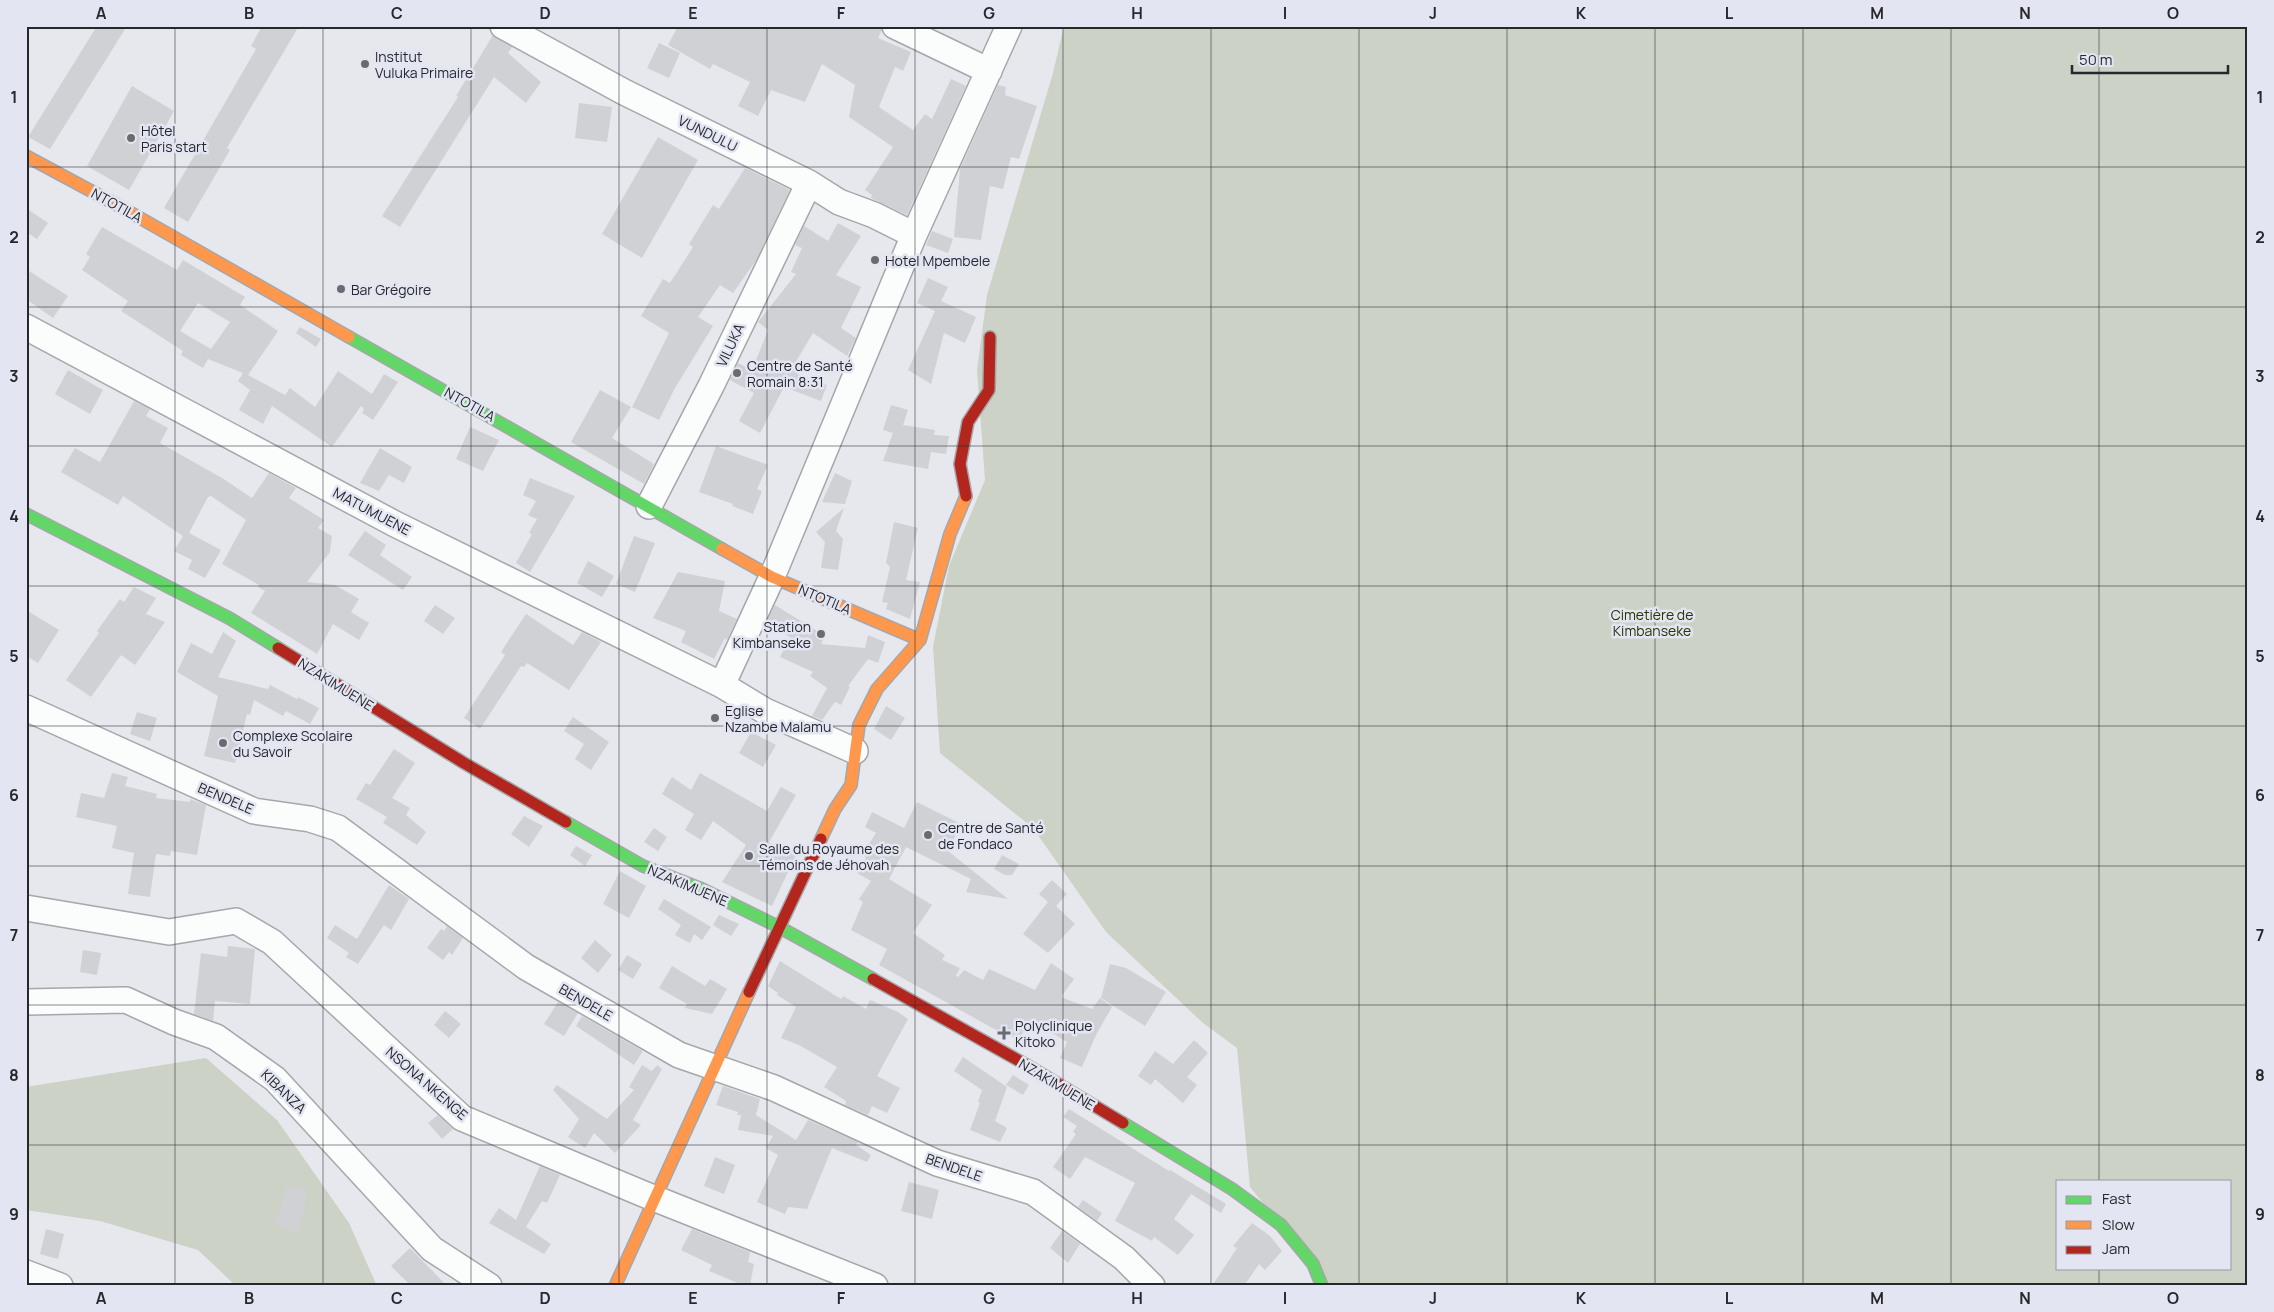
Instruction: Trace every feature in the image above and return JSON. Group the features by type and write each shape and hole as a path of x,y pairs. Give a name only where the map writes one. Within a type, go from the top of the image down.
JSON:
{"street":[{"name":"VUNDULU","path":"503,26 624,92 809,182 839,202 874,215 914,235"},
{"path":"895,26 989,71"},
{"path":"722,686 772,576 914,235 1009,26"},
{"name":"NTOTILA","path":"26,156 118,206 772,576 920,640"},
{"name":"VILUKA","path":"649,506 711,386 809,182"},
{"name":"MATUMUENE","path":"26,327 395,524 722,686 765,712 855,751"},
{"path":"615,1286 707,1086 713,1067 835,809 851,785 859,725 877,689 920,640 950,534 966,498 960,464 968,422 989,390 990,337"},
{"name":"NZAKIMUENE","path":"26,514 229,618 464,764 643,866 702,888 779,927 1025,1064 1232,1189 1281,1225 1313,1264 1322,1286"},
{"name":"BENDELE","path":"26,708 254,811 310,819 338,828 526,967 679,1055 774,1088 937,1163 1033,1192 1124,1258 1152,1286"},
{"name":"NSONA NKENGE","path":"26,908 169,932 236,921 272,942 462,1118 654,1198 875,1286"},
{"name":"KIBANZA","path":"26,1002 126,1000 174,1022 216,1037 275,1078 432,1249 489,1286"},
{"path":"26,1273 60,1286"}],"green space":[{"name":"Cimetière de Kimbanseke","path":"1064,26 2248,26 2248,1286 1330,1286 1250,1187 1237,1048 1203,1023 1106,932 1033,828 940,753 933,647 949,566 985,480 977,370 987,295 1053,73"},
{"path":"206,1058 277,1120 349,1223 377,1286 236,1286 198,1250 100,1221 26,1210 26,1087"}],"building":[{"path":"97,26 127,26 50,149 28,137"},
{"path":"262,26 299,26 227,148 230,150 188,222 164,208 256,49 251,46"},
{"path":"678,26 881,26 882,30 878,38 911,52 903,71 895,67 879,107 913,130 925,114 932,119 951,79 966,86 907,215 871,198 872,195 865,190 893,147 849,117 855,85 822,64 805,102 771,90 758,116 738,106 750,82 713,64 710,69 668,45"},
{"path":"493,35 512,47 508,53 541,82 526,103 494,77 400,227 382,216 458,97 456,96"},
{"path":"659,43 680,53 669,78 647,68"},
{"path":"998,85 1006,87 1005,95 1037,106 1019,159 1011,157 1003,189 990,186 981,240 954,237 960,169"},
{"name":"Hôtel Paris start","path":"132,86 174,111 129,190 87,166"},
{"path":"579,103 612,107 607,142 575,138"},
{"path":"658,137 698,160 642,258 602,234"},
{"path":"745,168 790,190 757,259 733,293 720,285 698,317 713,326 675,388 659,420 632,407 669,333 641,316 663,279 670,283 693,247 689,244 713,205 719,209"},
{"path":"26,208 48,223 37,239 26,232"},
{"path":"838,223 861,236 836,275 861,287 841,328 856,338 847,356 813,333 794,365 799,366 797,374 827,385 821,401 784,387 760,433 739,421 754,393 730,380 738,363 752,370 768,330 758,322 796,274 791,272 802,248 795,245 804,226 828,241"},
{"path":"102,227 177,270 183,260 245,297 240,305 278,331 248,375 285,395 290,388 315,407 338,371 372,394 384,374 398,382 373,420 362,413 364,409 361,406 332,447 272,406 263,424 239,410 250,390 238,381 243,373 208,359 203,368 181,355 183,351 121,311 128,301 82,270 90,257 86,254","holes":["198,303 230,322 211,349 180,331"]},
{"path":"932,231 953,239 948,253 926,245"},
{"path":"26,269 68,296 53,318 26,299"},
{"path":"928,278 948,287 941,301 976,317 965,343 944,333 931,384 908,370 935,311 917,303"},
{"path":"300,327 321,339 316,347 296,333"},
{"path":"68,370 103,390 90,414 55,394"},
{"path":"600,390 631,407 612,438 654,464 644,484 571,442"},
{"path":"134,401 150,409 146,416 168,428 160,443 222,478 252,498 269,473 296,488 289,498 324,520 318,528 332,536 330,552 307,582 335,585 359,599 351,612 369,623 359,640 333,624 317,654 251,613 265,591 258,587 259,585 222,564 246,520 211,496 208,497 189,533 221,550 205,578 188,569 192,560 174,551 183,536 123,496 118,505 61,472 75,448 100,462"},
{"path":"891,405 908,410 903,425 935,430 934,435 949,436 946,454 931,452 928,469 883,461 893,433 883,430"},
{"path":"470,427 499,440 483,471 456,459"},
{"path":"716,446 768,465 757,489 762,491 753,514 732,506 733,504 699,492"},
{"path":"380,448 412,467 404,483 389,475 379,491 360,483"},
{"path":"835,473 852,481 845,504 822,502"},
{"path":"530,478 575,496 530,572 516,563 532,534 529,533 537,519 528,515 536,501 523,495"},
{"path":"844,508 836,531 843,539 838,570 821,568 825,542 816,532"},
{"path":"894,522 918,528 906,580 920,582 910,619 886,609 888,603 882,602 890,567 886,563"},
{"path":"365,531 386,545 380,555 412,577 403,590 348,555"},
{"path":"634,536 655,543 635,592 616,584"},
{"path":"588,561 614,576 602,597 577,583"},
{"path":"678,572 725,581 719,611 737,619 727,640 725,638 714,659 681,642 686,631 653,618"},
{"path":"134,587 156,598 146,614 165,622 135,665 121,655 91,697 66,680 120,599 124,602"},
{"path":"435,605 455,618 443,634 424,621"},
{"path":"775,605 825,636 821,644 865,648 868,635 885,642 878,663 868,659 848,686 850,687 841,705 835,702 822,720 812,716 827,688 810,676 813,672 780,657 790,637 766,623"},
{"path":"26,610 59,630 38,663 26,656"},
{"path":"526,614 573,645 582,632 601,642 569,690 527,663 524,667 521,666 480,729 464,718 505,655 501,652"},
{"path":"223,632 236,641 218,677 268,689 270,685 319,708 310,724 286,711 283,716 254,700 250,715 247,714 235,763 204,756 218,696 177,672 191,643 212,654"},
{"path":"886,706 905,718 891,740 874,729"},
{"path":"137,712 157,718 150,741 130,734"},
{"path":"573,717 609,742 591,770 575,759 584,744 564,731"},
{"path":"751,732 776,745 763,767 739,753"},
{"path":"394,749 415,763 392,798 410,808 406,815 426,832 417,845 383,823 387,817 356,799 366,783 370,785"},
{"path":"112,773 128,777 125,786 157,794 156,798 190,802 190,799 206,805 197,855 171,851 170,856 156,854 150,897 128,894 134,853 112,848 117,826 76,817 81,793 104,798"},
{"path":"700,773 767,811 781,787 796,795 769,842 796,855 772,906 722,882 746,845 713,821 701,840 685,830 694,814 662,794 672,777 691,790"},
{"path":"917,802 961,824 948,851 1008,899 966,892 971,879 906,847 889,879 932,905 913,933 945,955 942,960 960,968 956,976 958,977 964,970 983,980 989,969 1035,990 1051,963 1074,979 1061,997 1092,1009 1100,998 1112,1007 1097,1033 1082,1067 1060,1058 1067,1042 1030,1020 1019,1040 996,1030 879,965 887,949 851,930 863,902 859,899 871,881 857,873 866,857 862,855 876,833 865,827 872,812 904,828"},
{"path":"524,816 543,826 529,847 511,834"},
{"path":"654,828 667,837 658,851 644,842"},
{"path":"576,846 592,855 585,866 570,855"},
{"path":"1002,855 1019,864 1012,875 1005,875 994,869"},
{"path":"620,871 646,886 629,918 603,904"},
{"path":"1052,880 1067,894 1056,906 1075,924 1048,953 1023,934 1048,902 1039,894"},
{"path":"389,885 409,899 391,930 384,925 358,964 346,957 349,953 327,938 335,925 357,939"},
{"path":"664,899 711,927 702,940 694,934 690,943 675,935 681,925 658,909"},
{"path":"719,915 739,924 731,936 713,925"},
{"path":"447,926 463,938 452,955 449,952 443,960 427,948 441,929 444,931"},
{"path":"595,940 612,955 598,973 581,958"},
{"path":"228,946 255,949 250,1004 215,1001 213,1021 194,1014 201,953 227,957"},
{"path":"83,950 101,953 97,975 80,972"},
{"path":"627,955 642,964 633,979 618,970"},
{"path":"780,961 841,999 843,996 866,1009 870,1000 898,1012 908,1019 877,1076 900,1088 887,1113 872,1106 868,1115 845,1105 846,1101 824,1087 837,1067 799,1045 781,1038 796,1007 777,995 778,993 768,986"},
{"path":"1110,964 1126,968 1166,992 1145,1026 1101,998"},
{"path":"672,966 705,986 710,979 727,989 712,1014 685,1008 687,1004 659,988"},
{"path":"558,1002 578,1013 564,1036 544,1024"},
{"path":"445,1011 461,1024 449,1038 434,1025"},
{"path":"582,1016 643,1051 634,1065 576,1026"},
{"path":"1194,1040 1208,1053 1187,1077 1197,1085 1183,1103 1155,1079 1151,1085 1138,1076 1155,1051 1173,1064"},
{"path":"963,1057 1007,1087 995,1121 1007,1128 1000,1142 970,1130 980,1103 978,1102 982,1090 954,1071"},
{"path":"642,1065 652,1071 657,1065 662,1069 633,1120 641,1125 615,1153 594,1133 585,1148 568,1137 579,1119 553,1090 557,1085 607,1119 634,1090 629,1087"},
{"path":"1013,1075 1029,1085 1023,1095 1006,1085"},
{"path":"723,1086 760,1099 756,1115 796,1140 808,1120 858,1142 856,1145 871,1155 867,1162 832,1148 807,1209 788,1207 785,1214 757,1202 778,1155 766,1148 773,1136 738,1130 741,1115 737,1115 738,1112 716,1105"},
{"path":"1069,1109 1226,1204 1221,1213 1191,1194 1174,1219 1194,1235 1178,1255 1154,1237 1152,1241 1115,1221 1135,1183 1085,1157 1070,1179 1053,1167 1076,1134 1073,1132 1077,1126 1063,1117"},
{"path":"438,1115 453,1129 442,1139 428,1123"},
{"path":"715,1157 735,1165 724,1194 704,1186"},
{"path":"540,1166 560,1175 547,1203 542,1201 526,1227 551,1244 544,1254 489,1223 499,1208 516,1220"},
{"path":"909,1182 939,1190 932,1219 901,1211"},
{"path":"286,1186 308,1191 298,1235 273,1221 280,1210"},
{"path":"1083,1200 1102,1213 1097,1221 1078,1207"},
{"path":"1252,1223 1270,1236 1282,1251 1265,1270 1259,1264 1244,1286 1212,1286 1237,1248 1233,1246"},
{"path":"46,1229 64,1234 58,1259 40,1254"},
{"path":"692,1229 750,1252 748,1262 754,1264 750,1286 745,1286 709,1271 712,1265 681,1250"},
{"path":"1062,1231 1080,1244 1068,1263 1050,1248"},
{"path":"410,1248 447,1286 411,1286 391,1266"}],"traffic: fast":[{"path":"349,337 722,549"},
{"path":"26,514 229,618 278,648"},
{"path":"566,822 643,866 702,889 779,927 873,979"},
{"path":"1123,1123 1232,1189 1281,1225 1313,1264 1322,1286"}],"traffic: slow":[{"path":"26,156 119,206 349,337"},
{"path":"821,839 835,809 851,785 859,725 877,689 920,640 950,534 966,496"},
{"path":"722,549 772,577 920,640"},
{"path":"615,1286 749,992"}],"traffic: jam":[{"path":"966,496 960,464 968,422 989,390 990,337"},
{"path":"278,648 464,763 566,822"},
{"path":"749,992 821,839"},
{"path":"873,979 1025,1064 1123,1123"}],"place":[{"name":"Institut Vuluka Primaire","path":"365,64"},
{"name":"Hôtel Paris start","path":"131,138"},
{"name":"Hotel Mpembele","path":"875,260"},
{"name":"Bar Grégoire","path":"341,289"},
{"name":"Centre de Santé Romain 8:31","path":"737,373"},
{"name":"Station Kimbanseke","path":"821,634"},
{"name":"Eglise Nzambe Malamu","path":"715,718"},
{"name":"Complexe Scolaire du Savoir","path":"223,743"},
{"name":"Centre de Santé de Fondaco","path":"928,835"},
{"name":"Salle du Royaume des Témoins de Jéhovah","path":"749,856"},
{"name":"Polyclinique Kitoko","path":"1004,1033"}]}
